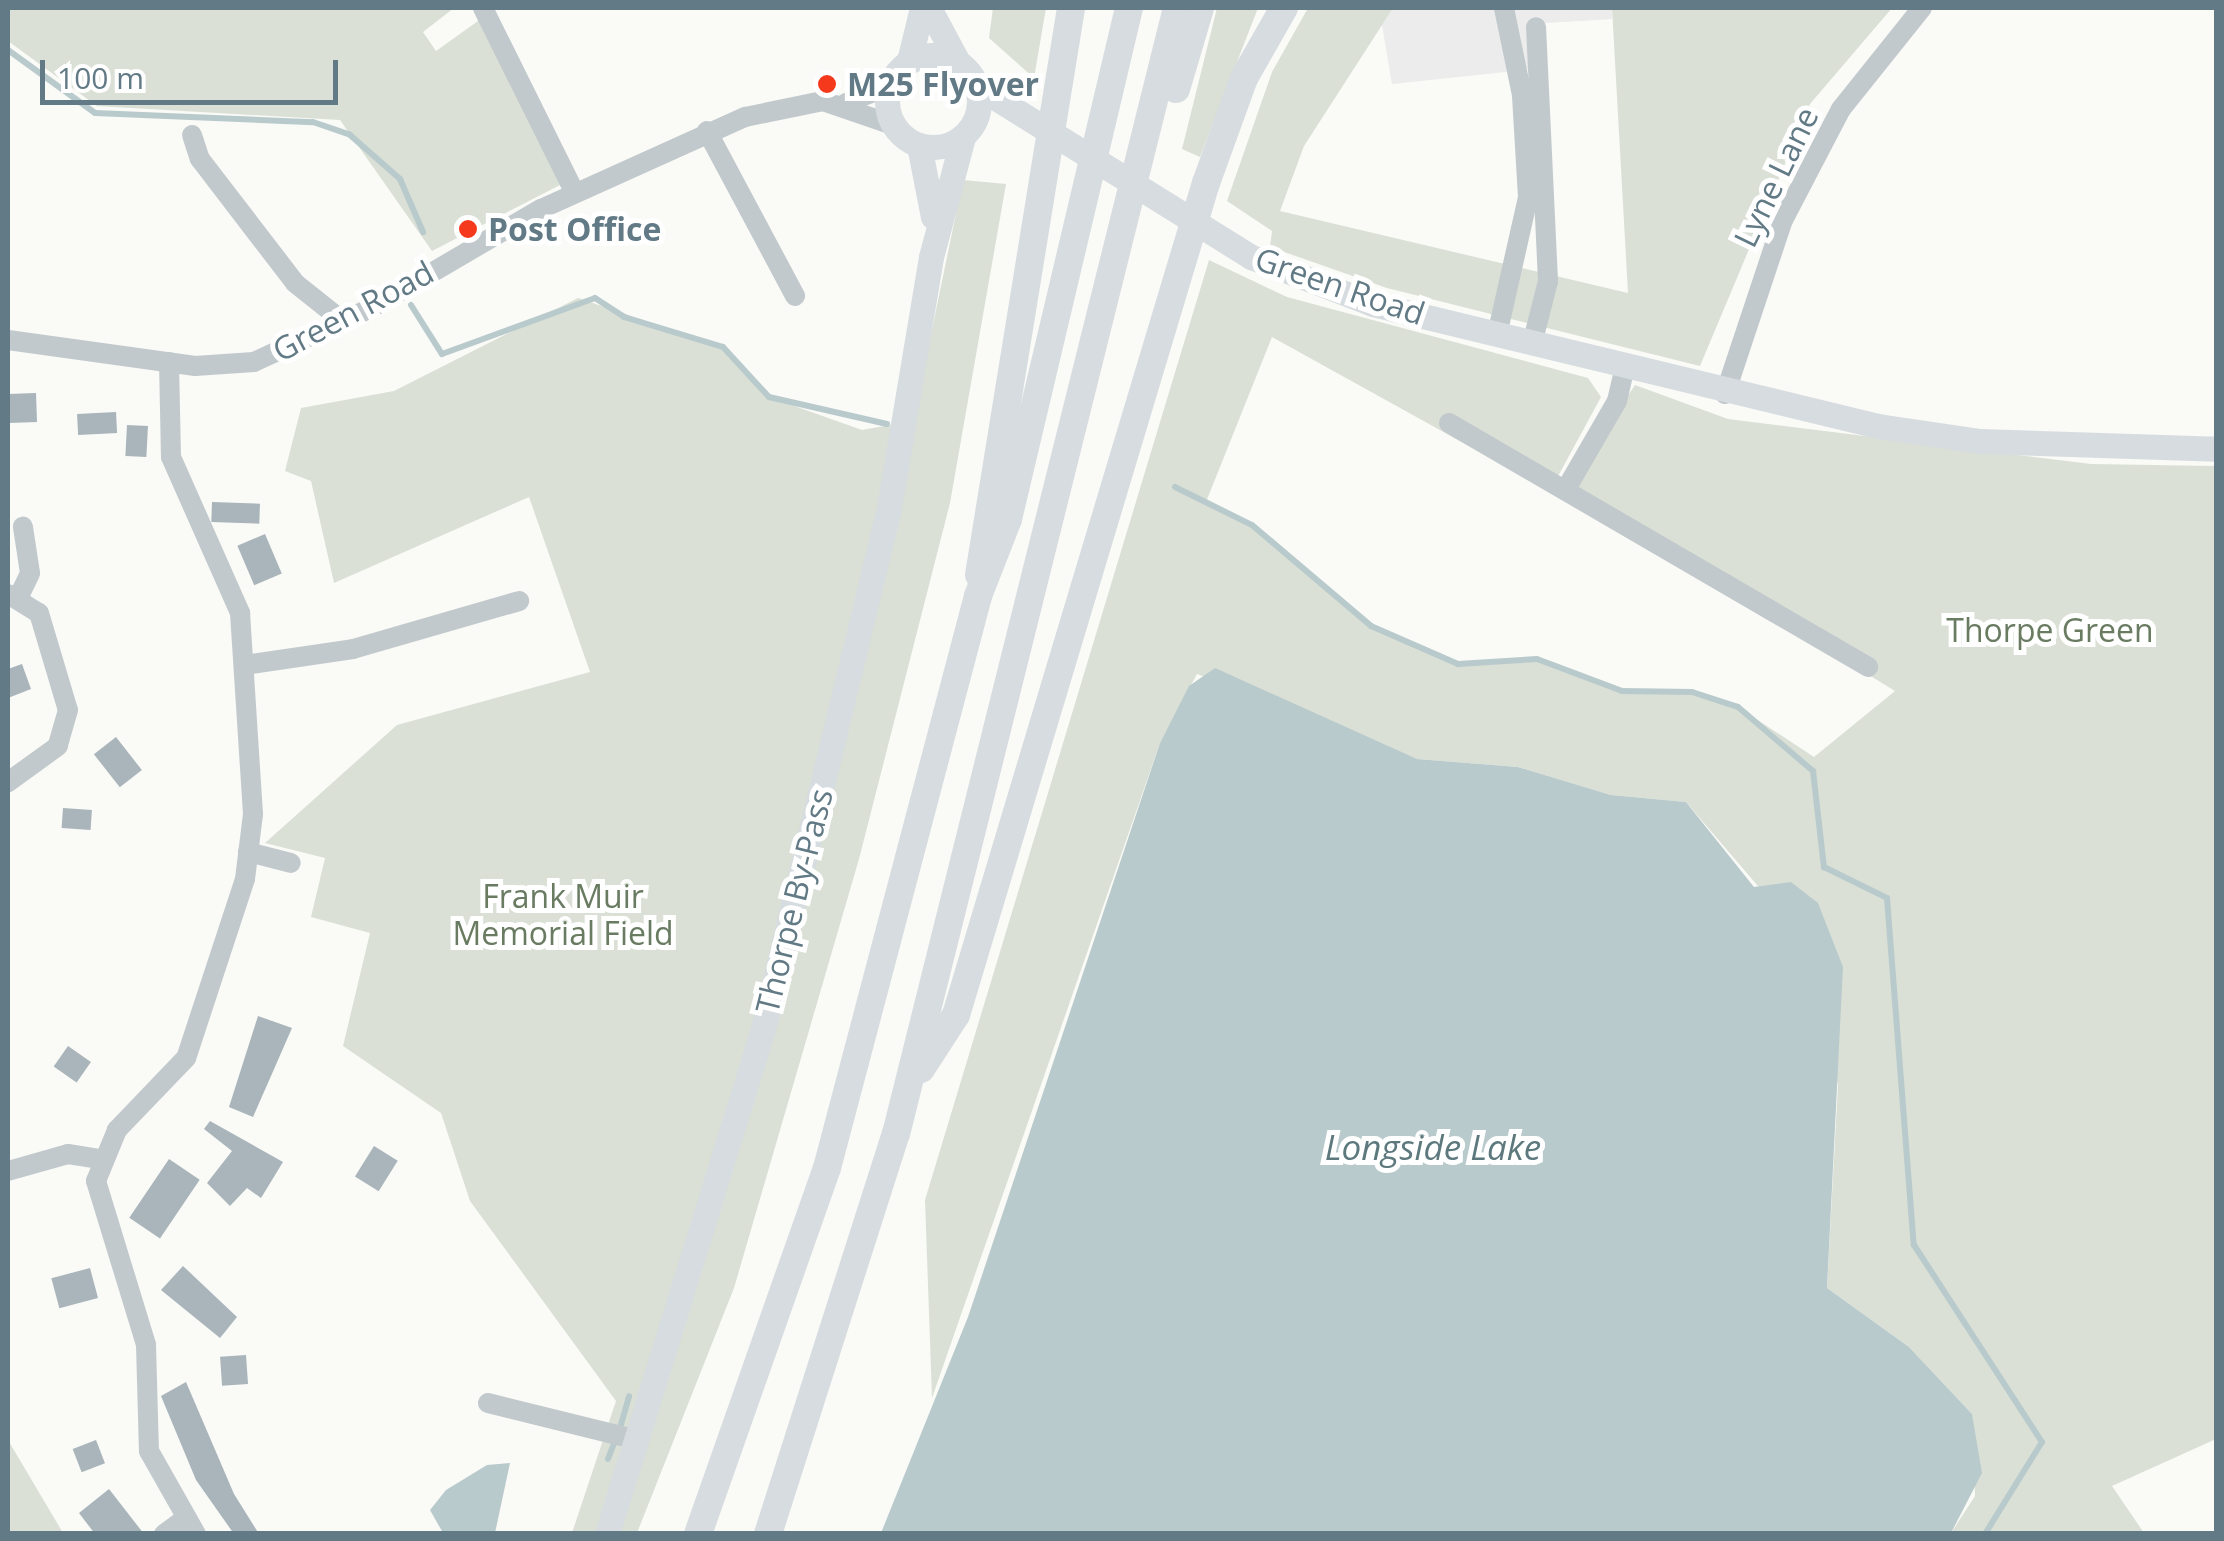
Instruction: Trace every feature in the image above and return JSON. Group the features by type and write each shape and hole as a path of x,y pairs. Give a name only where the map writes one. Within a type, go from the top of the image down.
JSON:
{"highway":[{"path":"978,596 982,516 1072,8"},
{"path":"698,1534 827,1168 978,596 1008,519 1128,8"},
{"path":"768,1534 907,1091 1147,150 1177,8"},
{"path":"1147,150 1200,8"},
{"path":"907,1091 956,1015 1179,264 1244,78 1284,8"}],"main road":[{"path":"925,8 909,62 889,86 893,124 920,145 1026,118"},
{"path":"925,8 978,87 969,130"},
{"path":"909,62 937,54 958,62"},
{"name":"Green Road","path":"978,87 1251,257 1372,304 1725,394 1980,441 2216,449"},
{"name":"Thorpe By-Pass","path":"931,257 969,130"},
{"name":"Thorpe By-Pass","path":"608,1534 740,1118 889,508 931,257 934,206 920,145"}],"street":[{"path":"483,8 575,193"},
{"path":"1497,335 1528,198 1522,94 1504,8"},
{"name":"Lyne Lane","path":"1725,394 1782,220 1841,110 1922,8"},
{"path":"1532,344 1548,281 1536,28"},
{"name":"Green Road","path":"8,340 169,362 254,362 344,322 575,193 707,131 788,106 846,103 889,86"},
{"name":"Green Road","path":"846,103 893,124"},
{"path":"707,131 794,296"},
{"path":"192,135 200,159 295,283 344,322"},
{"path":"164,1534 191,1526 143,1428 146,1346 102,1204 99,1159 186,1058 248,852 254,756 246,664 230,577 171,457 169,362"},
{"path":"1566,489 1617,402 1626,368"},
{"path":"1449,423 1868,668"},
{"path":"8,782 44,761 68,724 56,654 39,614 13,595 30,573 23,527"},
{"path":"246,664 353,649 519,601"},
{"path":"248,852 292,863"},
{"path":"8,1171 68,1154 99,1159"},
{"path":"488,1403 638,1440"}],"shaded area":[{"path":"1393,8 1612,8 1612,19 1530,24 1532,69 1392,84 1382,25"}],"green space":[{"path":"8,8 454,8 423,32 436,51 485,16 560,185 432,251 340,120 97,106 8,41"},
{"path":"993,8 1046,8 1034,78 989,38"},
{"path":"1217,8 1258,8 1200,157 1182,149"},
{"path":"1308,8 1393,8 1304,146 1280,211 1628,293 1612,8 1892,8 1810,104 1700,366 1387,288 1270,247 1272,231 1227,201 1272,72"},
{"name":"Frank Muir Memorial Field","path":"963,180 1006,184 950,503 859,859 734,1288 637,1533 572,1533 616,1401 470,1201 441,1113 343,1046 370,933 311,917 325,858 265,843 397,725 590,672 529,497 334,583 311,481 285,471 301,408 394,391 578,298 723,347 769,397 862,430 913,421"},
{"name":"Thorpe Green","path":"1209,260 1287,297 1588,378 1601,397 1550,491 1272,337 1206,502 1252,525 1371,626 1458,664 1537,659 1622,691 1692,692 1738,707 1814,757 1895,691 1566,489 1635,385 1728,419 2091,464 2216,466 2216,1439 2112,1486 2144,1533 1951,1533 1975,1496 1972,1414 1909,1347 1827,1288 1838,1085 1791,882 1763,892 1686,802 1611,795 1518,767 1417,759 1197,674 1160,743 932,1398 925,1200"},
{"path":"8,1440 63,1533 8,1533"}],"water":[{"name":"Longside Lake","path":"1215,668 1417,759 1518,767 1611,795 1686,802 1754,887 1791,882 1818,903 1843,967 1827,1288 1909,1347 1972,1414 1982,1473 1951,1533 881,1533 968,1317 1160,743 1189,686"},
{"path":"510,1463 495,1533 443,1533 430,1510 446,1490 487,1465"}],"building":[{"path":"36,393 37,422 9,423 8,394"},
{"path":"116,412 117,433 78,435 77,414"},
{"path":"127,425 148,426 146,457 125,456"},
{"path":"212,502 260,504 259,524 211,522"},
{"path":"265,534 282,574 254,585 237,546"},
{"path":"22,664 31,689 8,698 8,669"},
{"path":"116,737 142,770 120,787 94,754"},
{"path":"63,808 92,810 91,830 62,828"},
{"path":"258,1016 292,1028 253,1117 229,1107"},
{"path":"68,1046 91,1062 77,1083 54,1066"},
{"path":"210,1121 283,1162 261,1198 247,1188 230,1206 207,1183 232,1151 204,1129"},
{"path":"374,1146 398,1161 379,1191 355,1177"},
{"path":"169,1159 200,1180 160,1239 129,1218"},
{"path":"183,1266 237,1317 220,1338 161,1290"},
{"path":"90,1268 98,1298 59,1308 51,1278"},
{"path":"246,1355 248,1384 222,1386 220,1357"},
{"path":"186,1382 234,1494 259,1534 234,1534 196,1480 161,1396"},
{"path":"96,1440 105,1463 82,1472 73,1449"},
{"path":"109,1489 144,1534 95,1534 79,1513"}],"waterway":[{"path":"8,50 95,113 313,122 350,135 400,179 423,232"},
{"path":"411,305 442,354 595,298 624,317 723,347 769,397 887,424"},
{"path":"1175,487 1252,525 1371,626 1458,664 1537,659 1622,691 1692,692 1738,707 1813,771 1824,867 1887,898 1914,1245 2042,1442 1985,1534"},
{"path":"620,1428 629,1396"},
{"path":"608,1459 616,1438"}],"place":[{"name":"M25 Flyover","path":"827,84"},
{"name":"Post Office","path":"468,229"}]}
